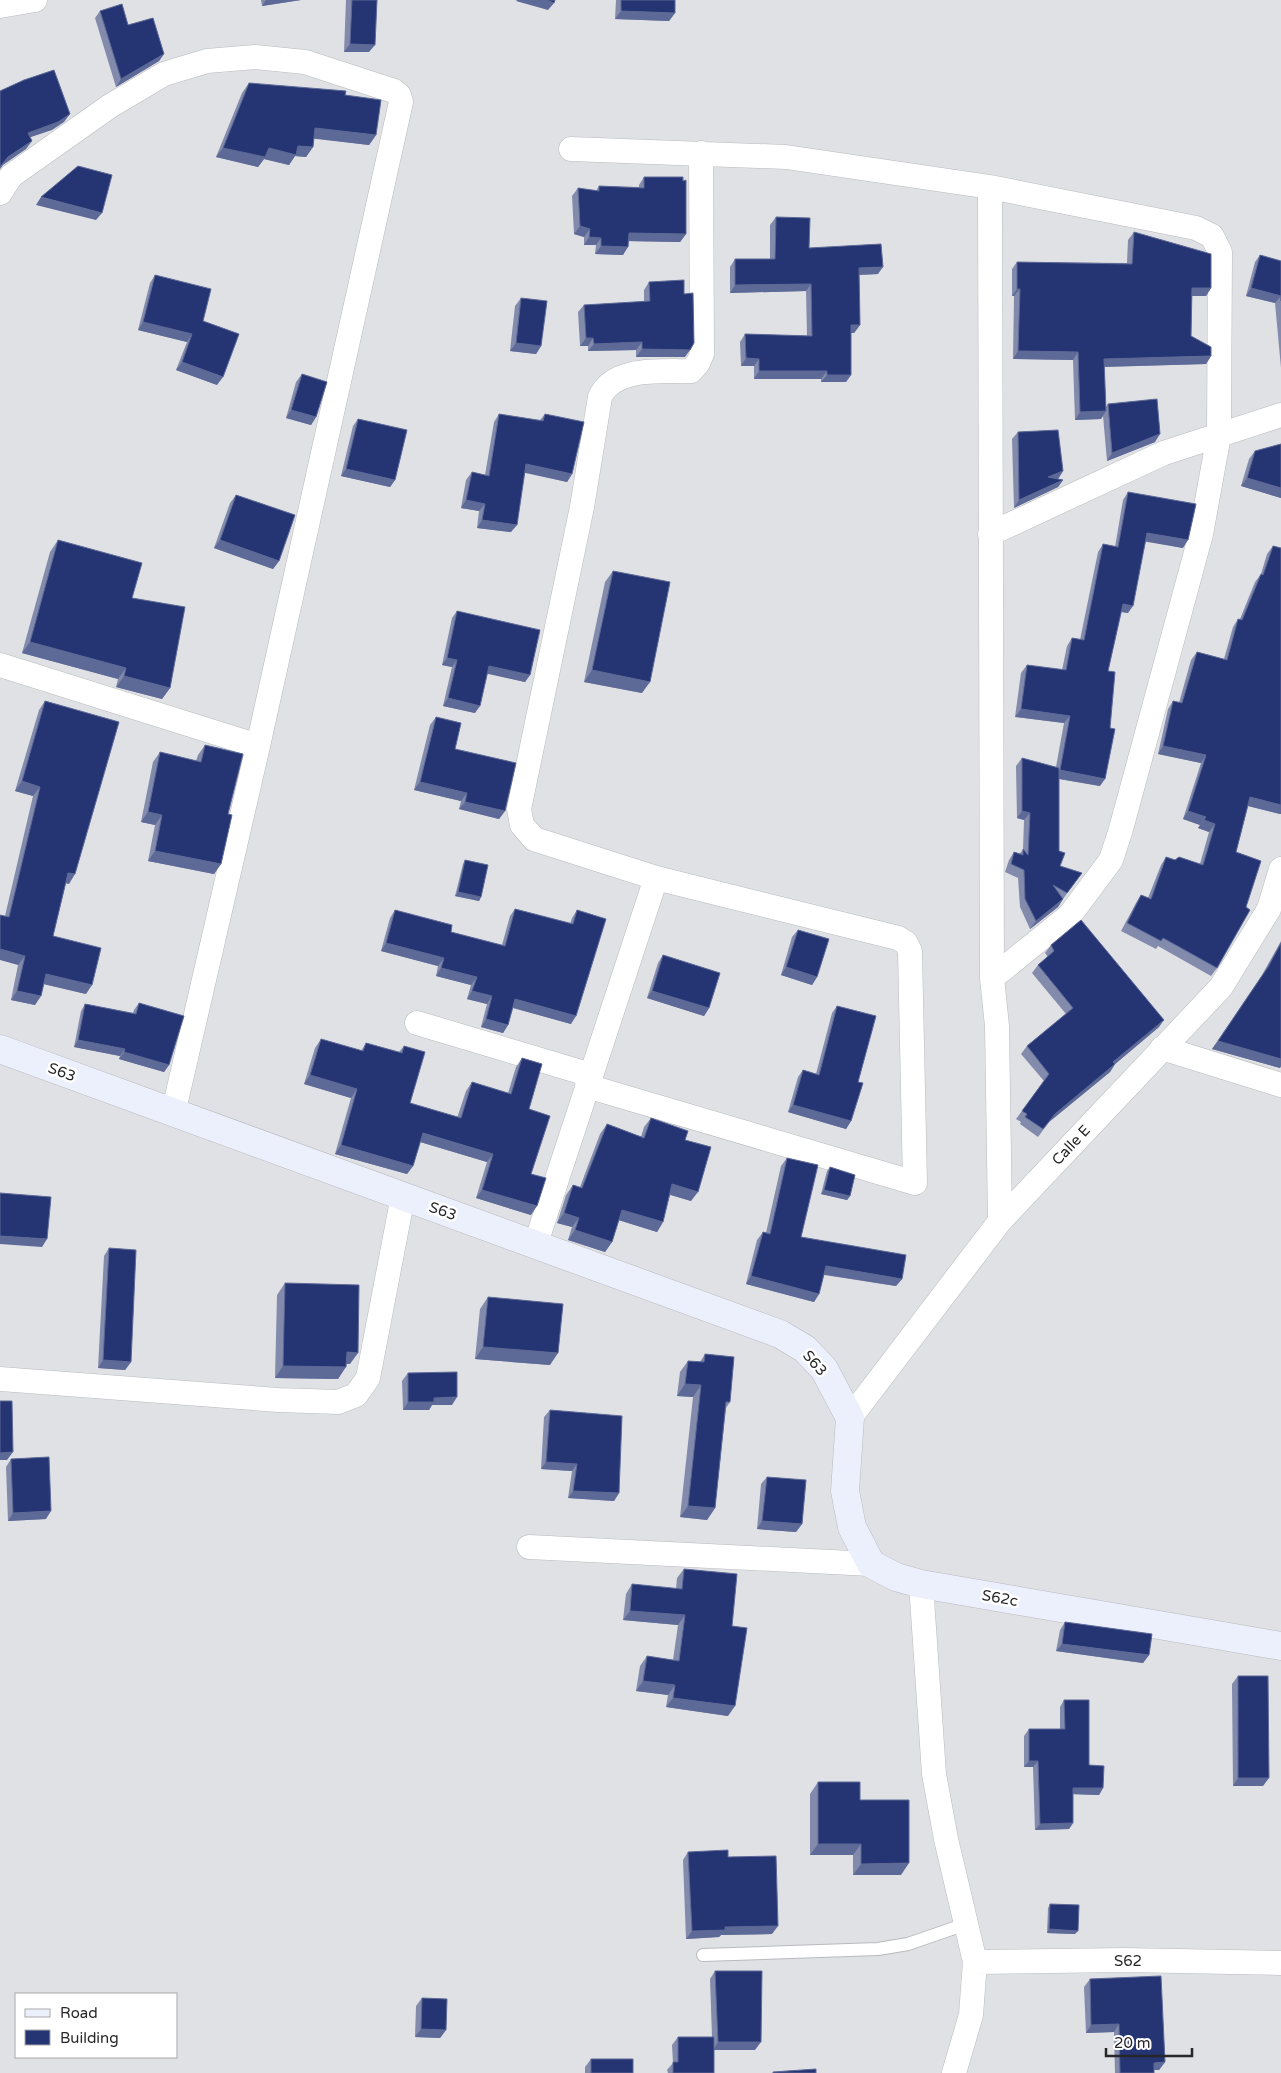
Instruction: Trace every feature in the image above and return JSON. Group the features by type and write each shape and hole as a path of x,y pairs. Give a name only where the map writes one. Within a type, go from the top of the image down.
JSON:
{"main road":[{"name":"S63","path":"0,1049 173,1114 780,1334 805,1349 824,1369 850,1418"},
{"path":"850,1418 844,1491 852,1527 871,1564"},
{"name":"S62c","path":"871,1564 896,1577 921,1584 1281,1646"}],"street":[{"path":"0,6 35,0"},
{"path":"0,193 11,176 110,106 164,74 207,61 255,57 305,62 394,90 399,95 401,102 258,746 173,1114"},
{"path":"571,149 786,157 990,187 1196,228 1212,236 1220,252 1219,435 1201,534 1111,860 1070,915 992,978"},
{"path":"417,1023 589,1080 915,1183 910,950 906,943 898,938 656,878 534,839 522,825 518,809 582,507 600,397 604,387 610,382 637,373 691,371 698,364 702,354 702,153"},
{"path":"990,187 992,978 997,1026 1000,1221"},
{"path":"990,534 1164,453 1281,415"},
{"path":"0,666 258,746"},
{"name":"Calle E","path":"850,1418 1000,1221 1221,987 1275,910 1281,869"},
{"path":"536,1246 656,878"},
{"path":"1162,1048 1281,1085"},
{"path":"0,1379 278,1400 338,1402 356,1395 368,1378 403,1196"},
{"path":"529,1547 871,1564"},
{"path":"921,1584 934,1774 946,1839 975,1962 971,2015 954,2073"},
{"name":"S62","path":"975,1962 1124,1960 1281,1963"}],"lane":[{"path":"703,1955 878,1949 908,1944 966,1924"}],"building":[{"path":"352,0 377,0 375,45 350,44"},
{"path":"621,0 675,0 675,13 621,11"},
{"path":"122,4 128,25 153,18 164,54 121,79 100,11"},
{"path":"54,70 70,114 58,122 28,133 32,141 8,157 0,167 0,91 24,80"},
{"path":"249,83 346,91 345,95 381,100 376,135 315,128 313,147 298,146 296,155 269,148 265,157 223,148"},
{"path":"78,166 112,175 102,213 41,197"},
{"path":"644,177 683,177 683,181 686,180 686,234 629,233 628,247 601,246 601,238 589,237 590,229 580,226 578,188 599,191 599,186 644,188"},
{"path":"776,217 810,218 809,248 881,244 883,267 859,268 860,325 851,325 851,375 827,375 827,371 759,371 759,359 746,358 745,334 812,336 811,284 735,285 735,259 775,259"},
{"path":"1134,232 1211,254 1211,288 1192,288 1191,336 1211,347 1211,356 1104,359 1106,411 1080,412 1078,352 1018,351 1020,289 1017,289 1017,262 1132,264"},
{"path":"1260,255 1281,261 1281,296 1251,288"},
{"path":"155,275 211,289 203,321 239,334 223,377 182,362 192,334 143,322"},
{"path":"684,280 684,294 693,293 694,343 690,350 642,349 642,342 594,344 593,338 586,338 584,305 650,301 649,282"},
{"path":"521,298 547,301 541,346 516,343"},
{"path":"302,374 327,382 316,417 291,410"},
{"path":"1157,399 1160,434 1112,453 1108,404"},
{"path":"499,414 543,421 545,414 584,422 572,474 526,464 517,525 482,520 485,504 466,500 472,472 489,476"},
{"path":"358,419 407,430 395,480 346,469"},
{"path":"1058,430 1063,471 1048,477 1063,480 1019,500 1018,432"},
{"path":"1281,444 1281,488 1247,478 1255,451"},
{"path":"1128,492 1196,504 1188,540 1147,533 1133,606 1123,604 1108,671 1115,672 1110,728 1115,729 1105,779 1060,770 1070,716 1021,709 1027,665 1066,670 1072,638 1084,640 1103,544 1118,547"},
{"path":"236,495 295,515 279,561 220,540"},
{"path":"58,540 142,563 132,598 185,607 170,688 124,676 126,668 30,642"},
{"path":"1273,546 1281,548 1281,805 1250,797 1236,852 1261,861 1246,907 1250,910 1217,968 1163,938 1161,941 1127,923 1141,895 1151,899 1166,857 1175,860 1179,857 1203,865 1215,824 1204,820 1206,817 1188,811 1206,755 1163,746 1173,701 1182,703 1197,652 1227,660 1238,619 1242,620 1261,574 1263,575"},
{"path":"613,571 670,582 650,682 592,670"},
{"path":"457,611 540,630 530,675 489,666 480,706 448,698 457,660 447,658"},
{"path":"45,701 119,722 75,874 68,873 53,936 101,948 92,985 46,974 41,996 17,991 25,956 0,949 0,915 9,917 40,787 22,781"},
{"path":"436,717 461,723 455,749 516,763 505,811 465,802 467,793 420,782"},
{"path":"205,745 243,754 228,814 232,815 221,864 155,851 162,815 148,812 160,752 201,762"},
{"path":"1022,758 1059,768 1059,851 1065,853 1060,866 1082,873 1067,893 1053,885 1063,899 1036,921 1025,899 1024,870 1011,864 1014,852 1023,855 1023,849 1028,855 1030,813 1022,811"},
{"path":"465,860 488,865 481,897 458,892"},
{"path":"515,909 573,924 577,910 606,919 576,1016 515,999 508,1025 486,1019 492,996 472,991 477,977 441,968 444,958 386,943 395,910 452,925 451,932 505,946"},
{"path":"1081,920 1164,1020 1113,1062 1115,1064 1055,1114 1043,1129 1025,1117 1027,1114 1022,1111 1049,1074 1027,1046 1073,1008 1038,965 1054,951 1051,945"},
{"path":"798,930 829,939 817,977 786,967"},
{"path":"1281,943 1281,1059 1218,1041 1268,967"},
{"path":"663,955 720,973 709,1008 652,991"},
{"path":"139,1003 184,1016 169,1065 124,1052 125,1049 78,1040 85,1004 136,1014"},
{"path":"837,1006 876,1016 858,1082 863,1083 851,1121 793,1105 803,1070 819,1075"},
{"path":"321,1039 363,1051 366,1043 402,1053 404,1046 425,1052 410,1103 461,1118 472,1082 511,1094 522,1058 542,1064 529,1109 550,1116 531,1174 546,1178 537,1206 482,1190 493,1154 423,1133 413,1166 341,1145 357,1089 310,1075"},
{"path":"651,1118 688,1131 685,1140 711,1147 698,1192 672,1184 663,1222 622,1210 612,1242 575,1230 579,1218 564,1213 573,1185 582,1188 607,1124 644,1138"},
{"path":"787,1158 818,1165 801,1237 906,1255 902,1279 826,1266 819,1294 751,1276 763,1232 770,1234"},
{"path":"830,1167 855,1175 850,1196 824,1190"},
{"path":"0,1193 51,1197 47,1239 0,1236"},
{"path":"109,1248 136,1250 131,1362 103,1360"},
{"path":"285,1283 359,1285 358,1353 347,1352 346,1367 283,1366"},
{"path":"488,1297 563,1304 558,1353 483,1347"},
{"path":"705,1354 734,1357 730,1402 726,1402 715,1508 688,1506 701,1385 685,1384 688,1361 704,1362"},
{"path":"457,1372 457,1397 434,1398 434,1402 408,1402 408,1373"},
{"path":"0,1401 12,1401 13,1452 0,1453"},
{"path":"550,1410 622,1416 619,1493 573,1491 577,1464 546,1462"},
{"path":"49,1457 51,1511 13,1513 11,1459"},
{"path":"767,1477 806,1480 802,1524 762,1521"},
{"path":"684,1569 737,1574 732,1626 747,1628 735,1706 673,1698 675,1685 643,1681 647,1656 679,1661 685,1615 630,1611 632,1584 682,1589"},
{"path":"1065,1622 1152,1634 1149,1655 1062,1644"},
{"path":"1238,1676 1268,1676 1269,1778 1238,1778"},
{"path":"1064,1700 1089,1700 1089,1765 1104,1766 1103,1788 1073,1788 1073,1823 1040,1824 1038,1761 1029,1761 1029,1729 1065,1729"},
{"path":"818,1782 860,1782 860,1800 909,1800 909,1863 861,1864 861,1844 818,1844"},
{"path":"728,1850 728,1857 776,1856 778,1926 725,1927 725,1930 692,1931 688,1852"},
{"path":"1050,1904 1079,1905 1078,1931 1049,1929"},
{"path":"715,1971 762,1971 761,2042 718,2042"},
{"path":"1161,1976 1165,2062 1154,2063 1154,2073 1120,2073 1119,2024 1091,2025 1090,1979"},
{"path":"422,1998 447,1999 446,2030 421,2029"},
{"path":"678,2037 714,2037 714,2073 673,2073 673,2062 678,2062"},
{"path":"591,2059 633,2059 633,2073 591,2073"},
{"path":"816,2069 816,2073 773,2073 773,2072"}]}
